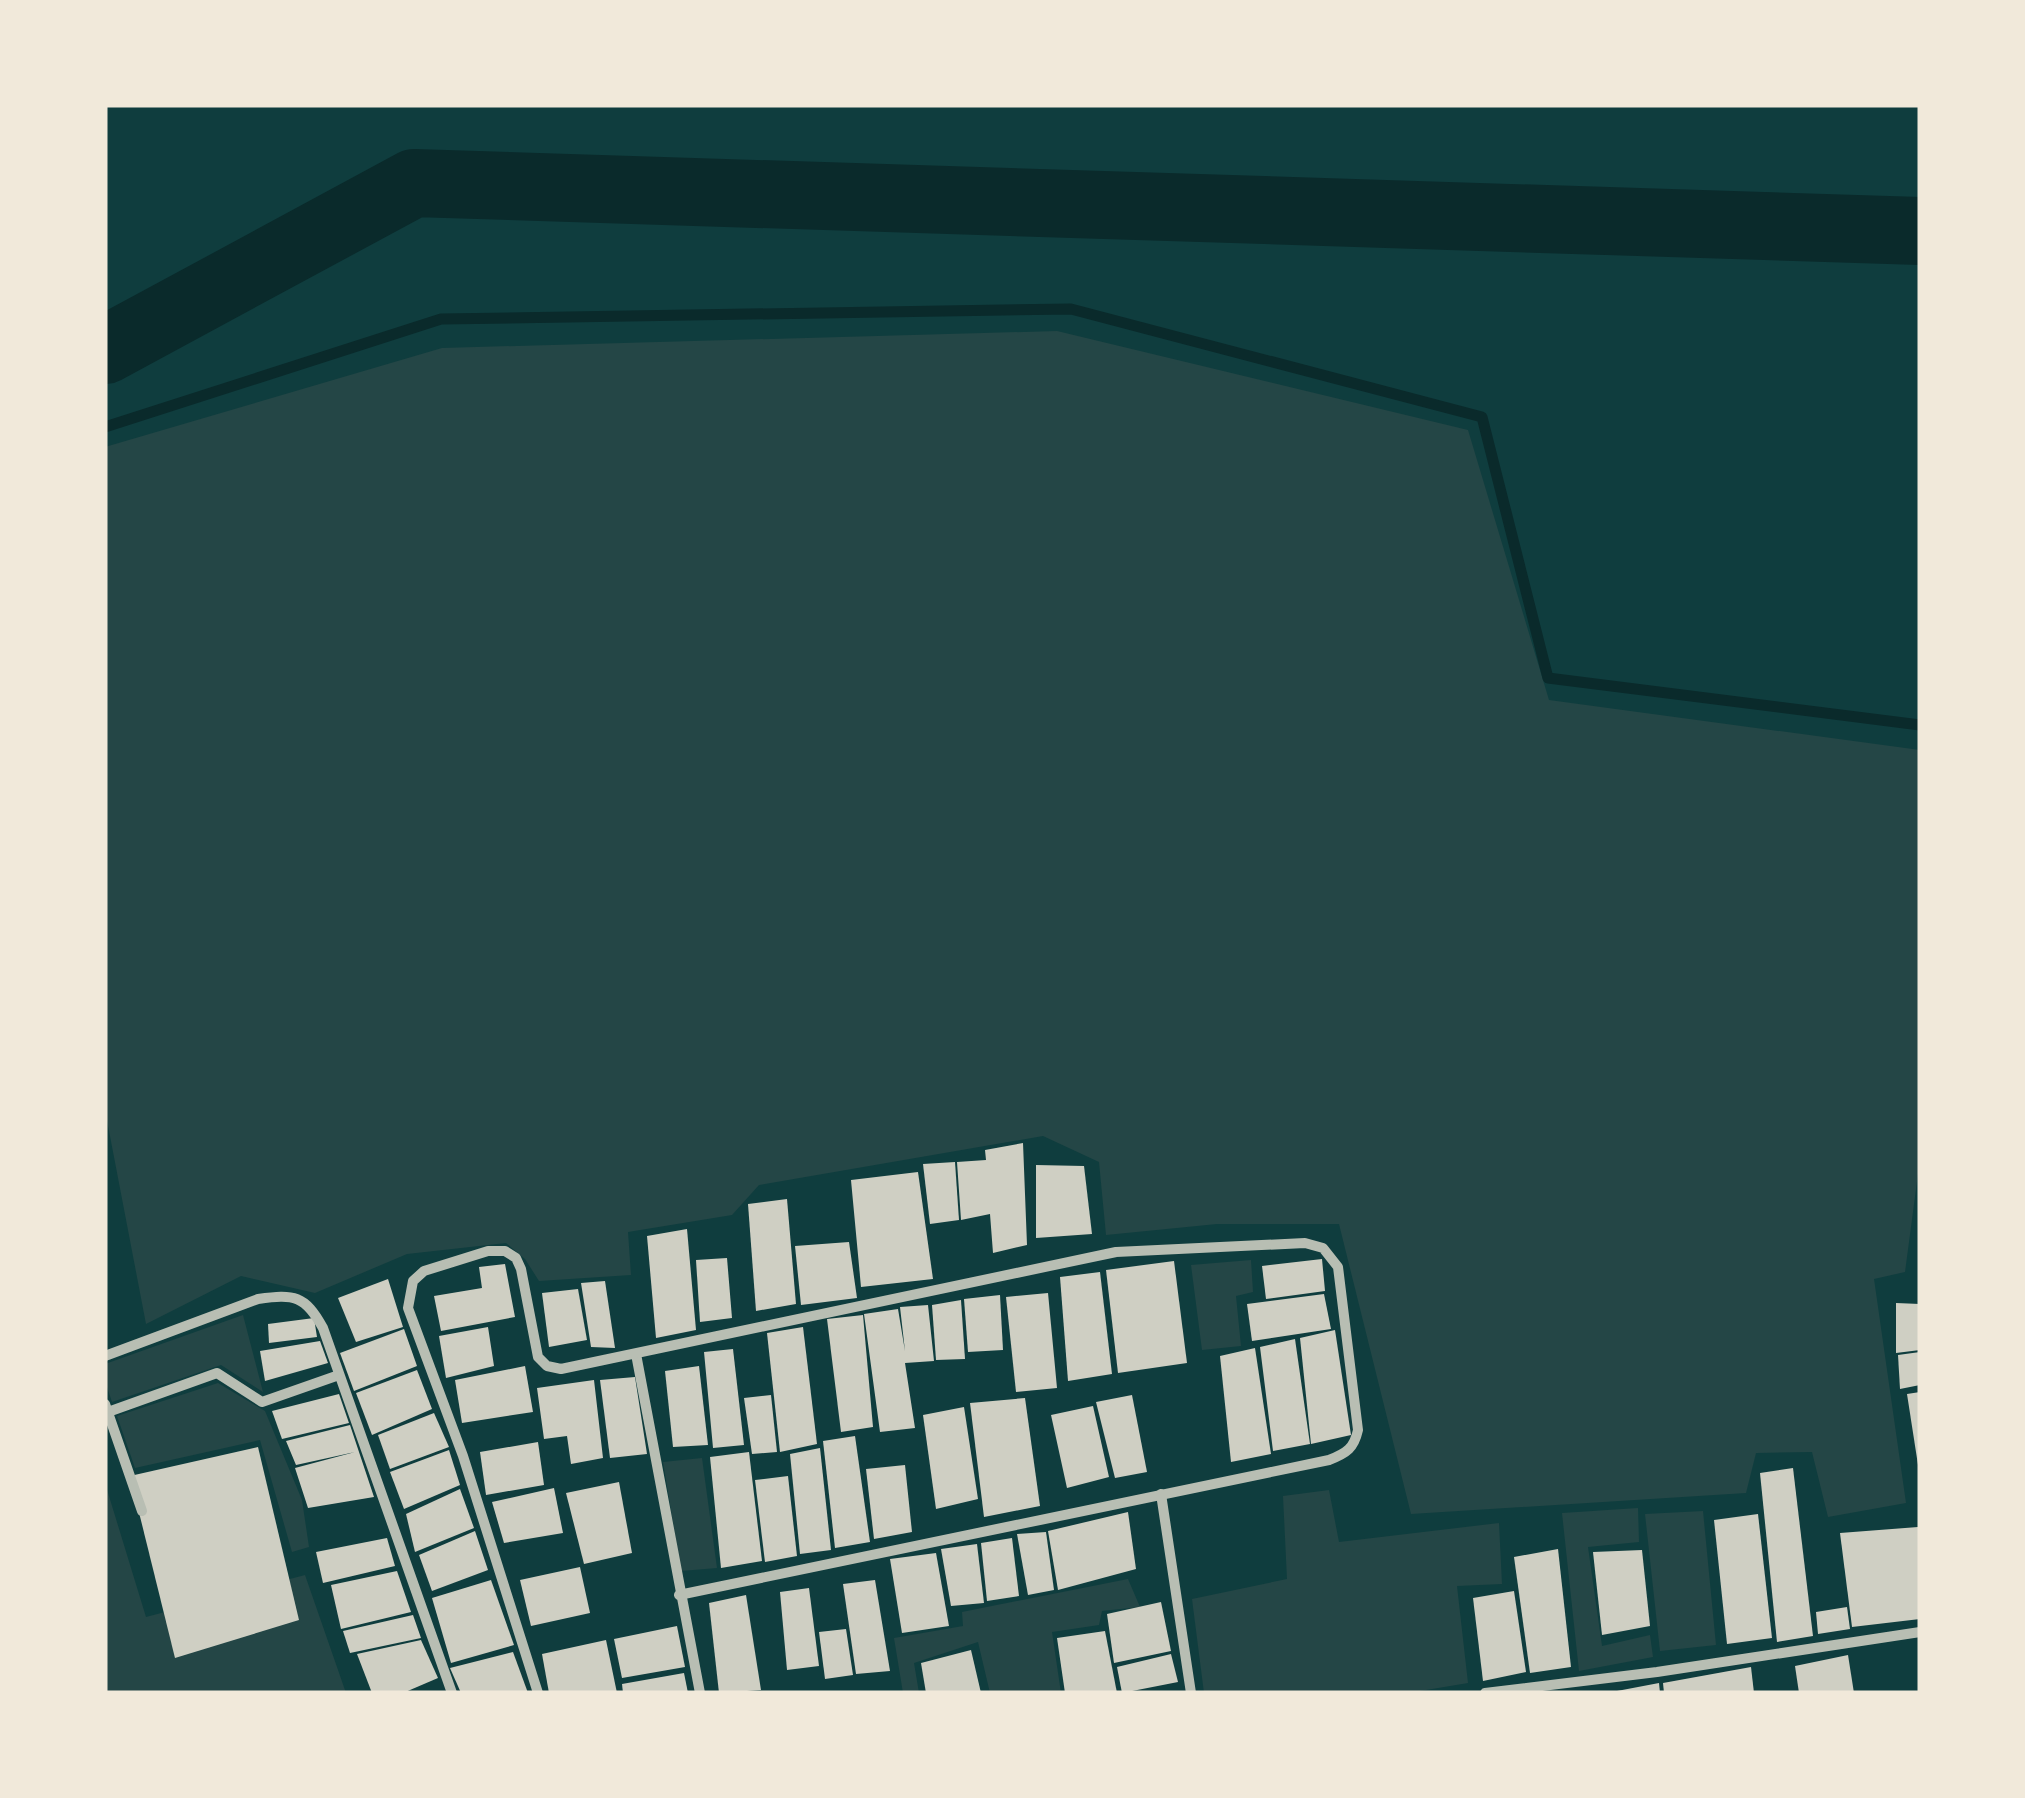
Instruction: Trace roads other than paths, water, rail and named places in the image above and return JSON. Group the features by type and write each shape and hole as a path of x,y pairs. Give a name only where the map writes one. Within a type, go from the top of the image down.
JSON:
{"street":[{"path":"538,1693 463,1456 408,1308 412,1281 424,1271 488,1251 504,1251 516,1258 538,1356 548,1366 560,1370 1116,1252 1306,1244 1323,1248 1338,1267 1358,1430 1355,1444 1346,1453 1330,1460 680,1595"},
{"path":"105,1356 258,1298 296,1298 310,1305 323,1328 452,1693"},
{"path":"636,1354 700,1693"},
{"path":"142,1510 106,1408 217,1373 262,1402 340,1375"},
{"path":"1162,1494 1191,1693"},
{"path":"1485,1693 1657,1672 1920,1632"}],"waterway":[{"path":"105,350 414,183 1920,231"},
{"path":"105,427 441,319 1071,309 1482,417 1548,678 1920,725"}]}
